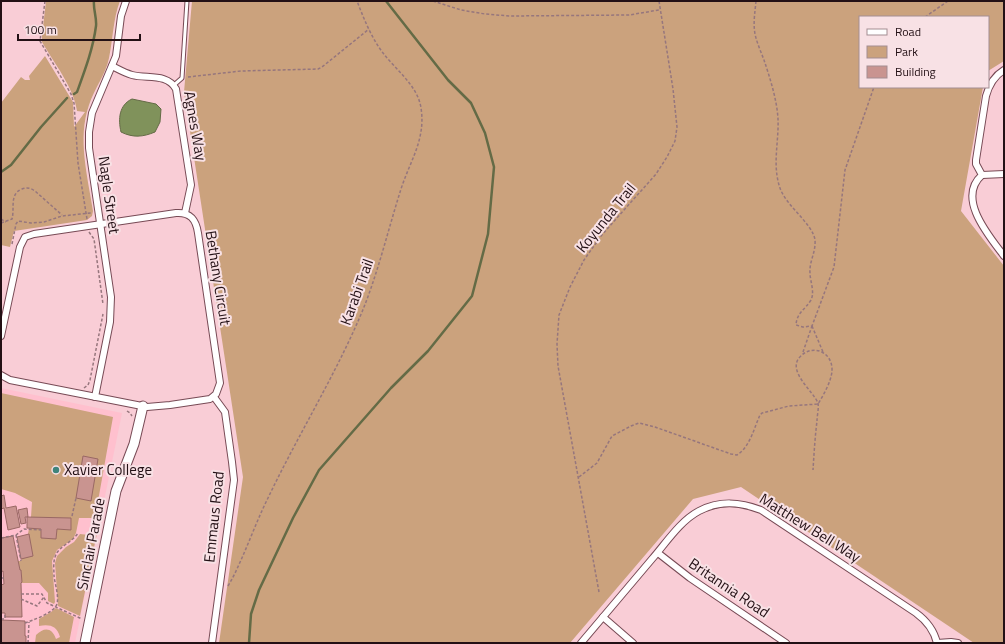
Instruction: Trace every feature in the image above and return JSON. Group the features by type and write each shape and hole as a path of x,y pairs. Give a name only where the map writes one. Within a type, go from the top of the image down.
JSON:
{"street":[{"name":"Nagle Street","path":"95,397 111,313 110,286 89,148 89,132 95,105 116,56 121,16 126,1"},
{"name":"Agnes Way","path":"112,66 133,75 166,79 174,85 177,92 191,190 185,213"},
{"path":"982,175 976,164 976,160 986,96 994,78 1004,70"},
{"path":"1004,174 982,175 977,180 973,188 975,210 985,231 1004,256"},
{"path":"1,336 19,250 25,237 34,234 176,213 185,213"},
{"name":"Bethany Circuit","path":"185,213 194,219 197,225 220,383 218,391 214,397"},
{"path":"1,375 10,380 143,406 170,406 207,400 214,397"},
{"name":"Emmaus Road","path":"212,643 234,480 225,412 214,397"},
{"name":"Sinclair Parade","path":"86,643 116,491 134,444 143,406"},
{"name":"Matthew Bell Way","path":"581,643 691,516 711,506 723,503 741,503 761,510 916,612 931,627 937,643"},
{"name":"Britannia Road","path":"658,553 690,578 786,643"},
{"path":"603,617 633,643"},
{"path":"937,643 958,643"}],"lane":[{"path":"174,85 182,78 187,1"}],"path":[{"path":"45,1 40,41 73,99 76,112 78,163 87,220"},
{"name":"Karabi Trail","path":"228,586 268,499 303,429 343,355 362,311 402,186 419,142 422,130 421,106 417,95 408,81 383,53 369,29 357,1"},
{"path":"434,1 460,10 510,16 629,15 660,10"},
{"name":"Koyunda Trail","path":"599,592 579,477 562,394 557,344 559,315 570,287 584,260 601,236 656,174 675,141 677,127 673,89 659,1"},
{"path":"756,1 754,21 756,36 776,103 778,118 776,162 780,188 795,212 813,233 814,237 814,251 810,272 812,294 811,300 803,308 796,319 796,325 803,327 812,326"},
{"path":"926,16 948,1"},
{"path":"182,78 241,72 318,70 369,29"},
{"path":"803,354 834,267 845,170 874,88"},
{"path":"12,218 13,199 18,191 24,188 35,191 62,216"},
{"path":"12,218 17,222 44,222 62,216 94,212"},
{"path":"1,223 12,218"},
{"path":"1,219 6,222"},
{"path":"12,244 17,222"},
{"path":"89,231 94,239 103,307"},
{"path":"84,387 88,385 90,380 102,323 103,311"},
{"path":"812,326 823,352"},
{"path":"812,470 818,404 831,378 832,369 827,354 819,350 809,350 798,360 797,368 801,379 818,404"},
{"path":"579,477 597,463 612,436 639,423 737,455 748,444 762,413 790,406 818,404"},
{"path":"125,410 130,413 132,418"},
{"path":"72,516 76,498"},
{"path":"1,538 16,535 24,529 41,530"},
{"path":"56,606 54,570 55,556 58,550 73,540 78,533"},
{"path":"16,535 21,560"},
{"path":"21,594 42,594 46,603"},
{"path":"21,599 37,606 44,597"},
{"path":"40,602 56,606 82,619 81,624"},
{"path":"25,623 46,614 56,606"},
{"path":"1,619 5,619 5,613"},
{"path":"28,643 29,622"}],"shaded area":[{"path":"132,99 156,104 161,109 160,122 155,132 138,136 121,132 120,113 124,105"},
{"name":"Xavier College","path":"1,388 122,413 75,643 1,643"}],"green space":[{"path":"46,1 120,1 107,64 103,76 91,99 84,131 86,171 93,211 92,216 87,220 14,231 10,247 1,245 1,103 21,77 25,80 30,80 29,76 45,56 73,102 74,127 85,112 77,111 68,85 42,42"},
{"path":"192,1 1004,1 1004,61 989,70 989,16 859,16 859,88 983,88 961,211 1004,266 1004,643 974,643 741,487 693,499 570,643 219,643 243,477 184,92"},
{"path":"1,393 113,417 95,518 79,518 76,533 73,539 57,550 52,561 54,604 48,601 48,593 39,583 21,583 18,561 21,561 28,534 32,502 15,493 1,489"},
{"path":"91,527 98,528 80,616 58,606 55,563 57,556 66,547 74,542 80,534 89,535"},
{"path":"56,608 74,617 69,643 35,643 36,635 45,630 50,630 56,639 60,637 55,628 46,625 39,626 39,619"}],"building":[{"path":"83,456 98,459 91,501 76,498"},
{"path":"4,495 6,508 16,506 20,527 8,530 4,508 1,509 1,496"},
{"path":"27,508 28,517 25,517 26,523 21,524 18,510"},
{"path":"27,517 71,518 71,530 57,529 56,539 41,538 41,529 27,528"},
{"path":"29,534 33,556 21,559 17,537"},
{"path":"13,536 21,570 22,617 5,617 5,613 1,613 1,585 4,584 3,571 1,572 1,538"},
{"path":"1,620 25,621 26,643 1,643"}],"waterway":[{"path":"74,94 77,92 95,35 96,23 94,1"},
{"path":"249,643 251,614 259,590 293,518 319,470 391,388 428,351 472,296 488,234 494,167 485,133 471,103 448,80 386,1"},
{"path":"1,172 11,165 41,127 67,98"}],"place":[{"name":"Xavier College","path":"56,470"}]}
